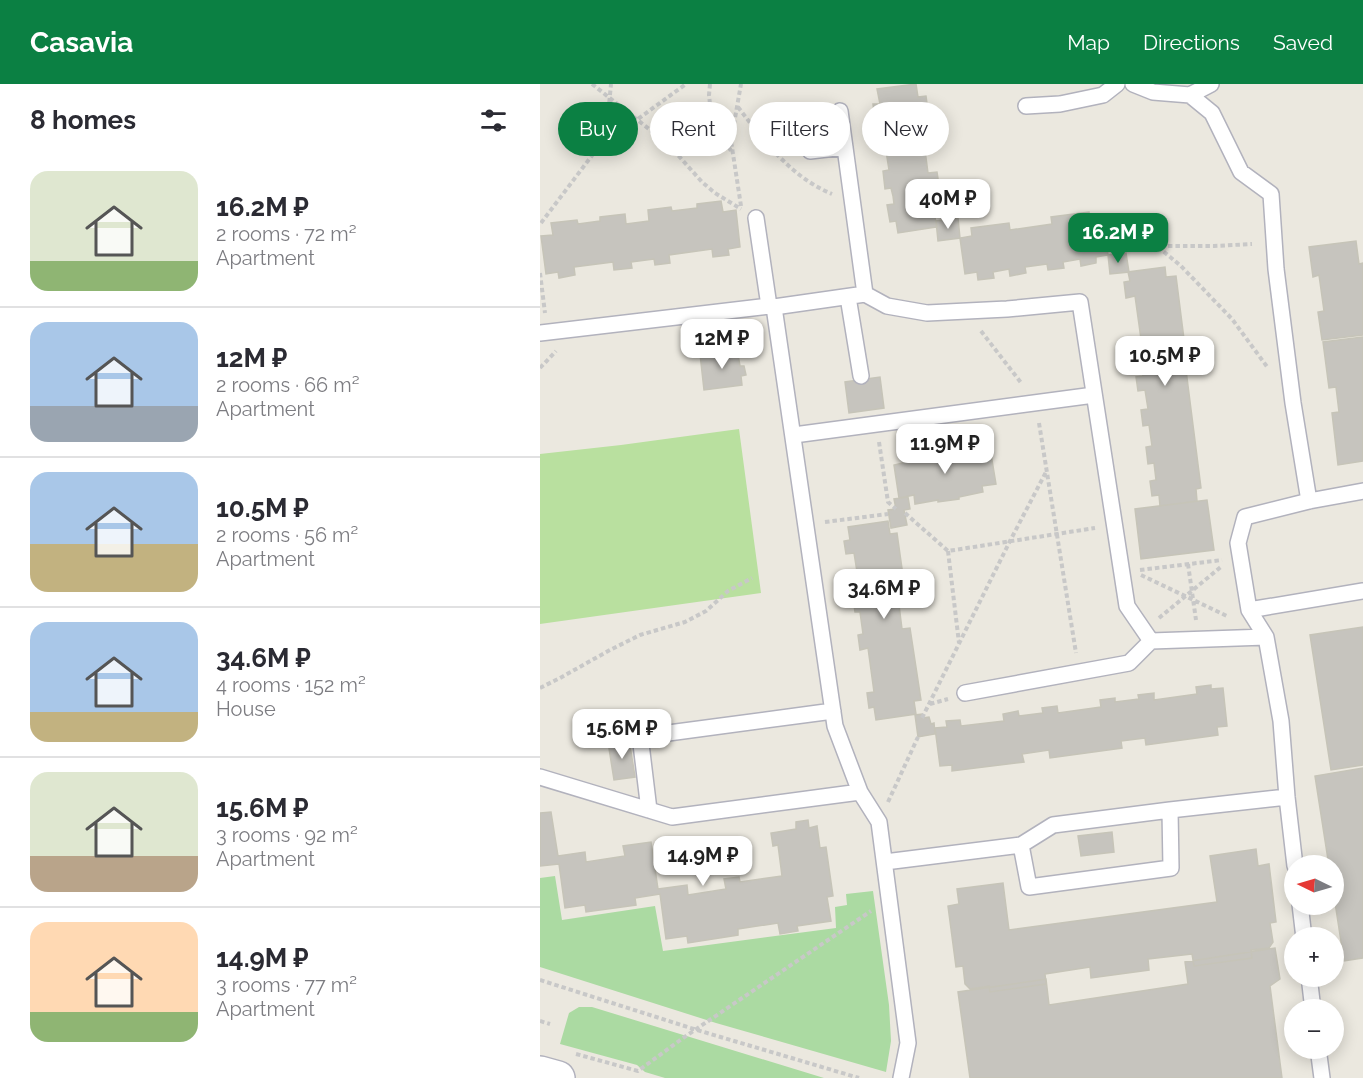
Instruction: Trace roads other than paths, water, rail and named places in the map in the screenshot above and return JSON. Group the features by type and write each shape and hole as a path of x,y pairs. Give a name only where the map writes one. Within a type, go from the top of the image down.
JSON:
{"main road":[{"path":"540,1073 566,1066"}],"lane":[{"path":"1026,106 1060,104 1102,95 1117,84"},
{"path":"1133,84 1153,92 1190,95 1211,84"},
{"path":"1190,95 1212,114 1241,172 1271,194 1276,269 1293,403 1309,501"},
{"path":"846,156 866,294"},
{"path":"757,225 794,435 835,726 860,792 879,822 908,1043 901,1078"},
{"path":"544,332 866,294 887,306 927,313 1080,303 1127,606 1148,635 1199,639 1266,637"},
{"path":"848,297 861,376"},
{"path":"794,435 1094,395"},
{"path":"1294,855 1281,721 1266,637 1249,610 1238,543 1245,517 1309,501 1363,491"},
{"path":"1249,610 1363,591"},
{"path":"965,693 1129,663 1148,635"},
{"path":"649,810 641,744 646,736 833,711"},
{"path":"540,777 672,817 860,792"},
{"path":"885,862 1021,845 1053,825 1287,797"},
{"path":"1021,845 1029,887 1171,868 1170,810"},
{"path":"1319,1059 1322,1078"}]}
